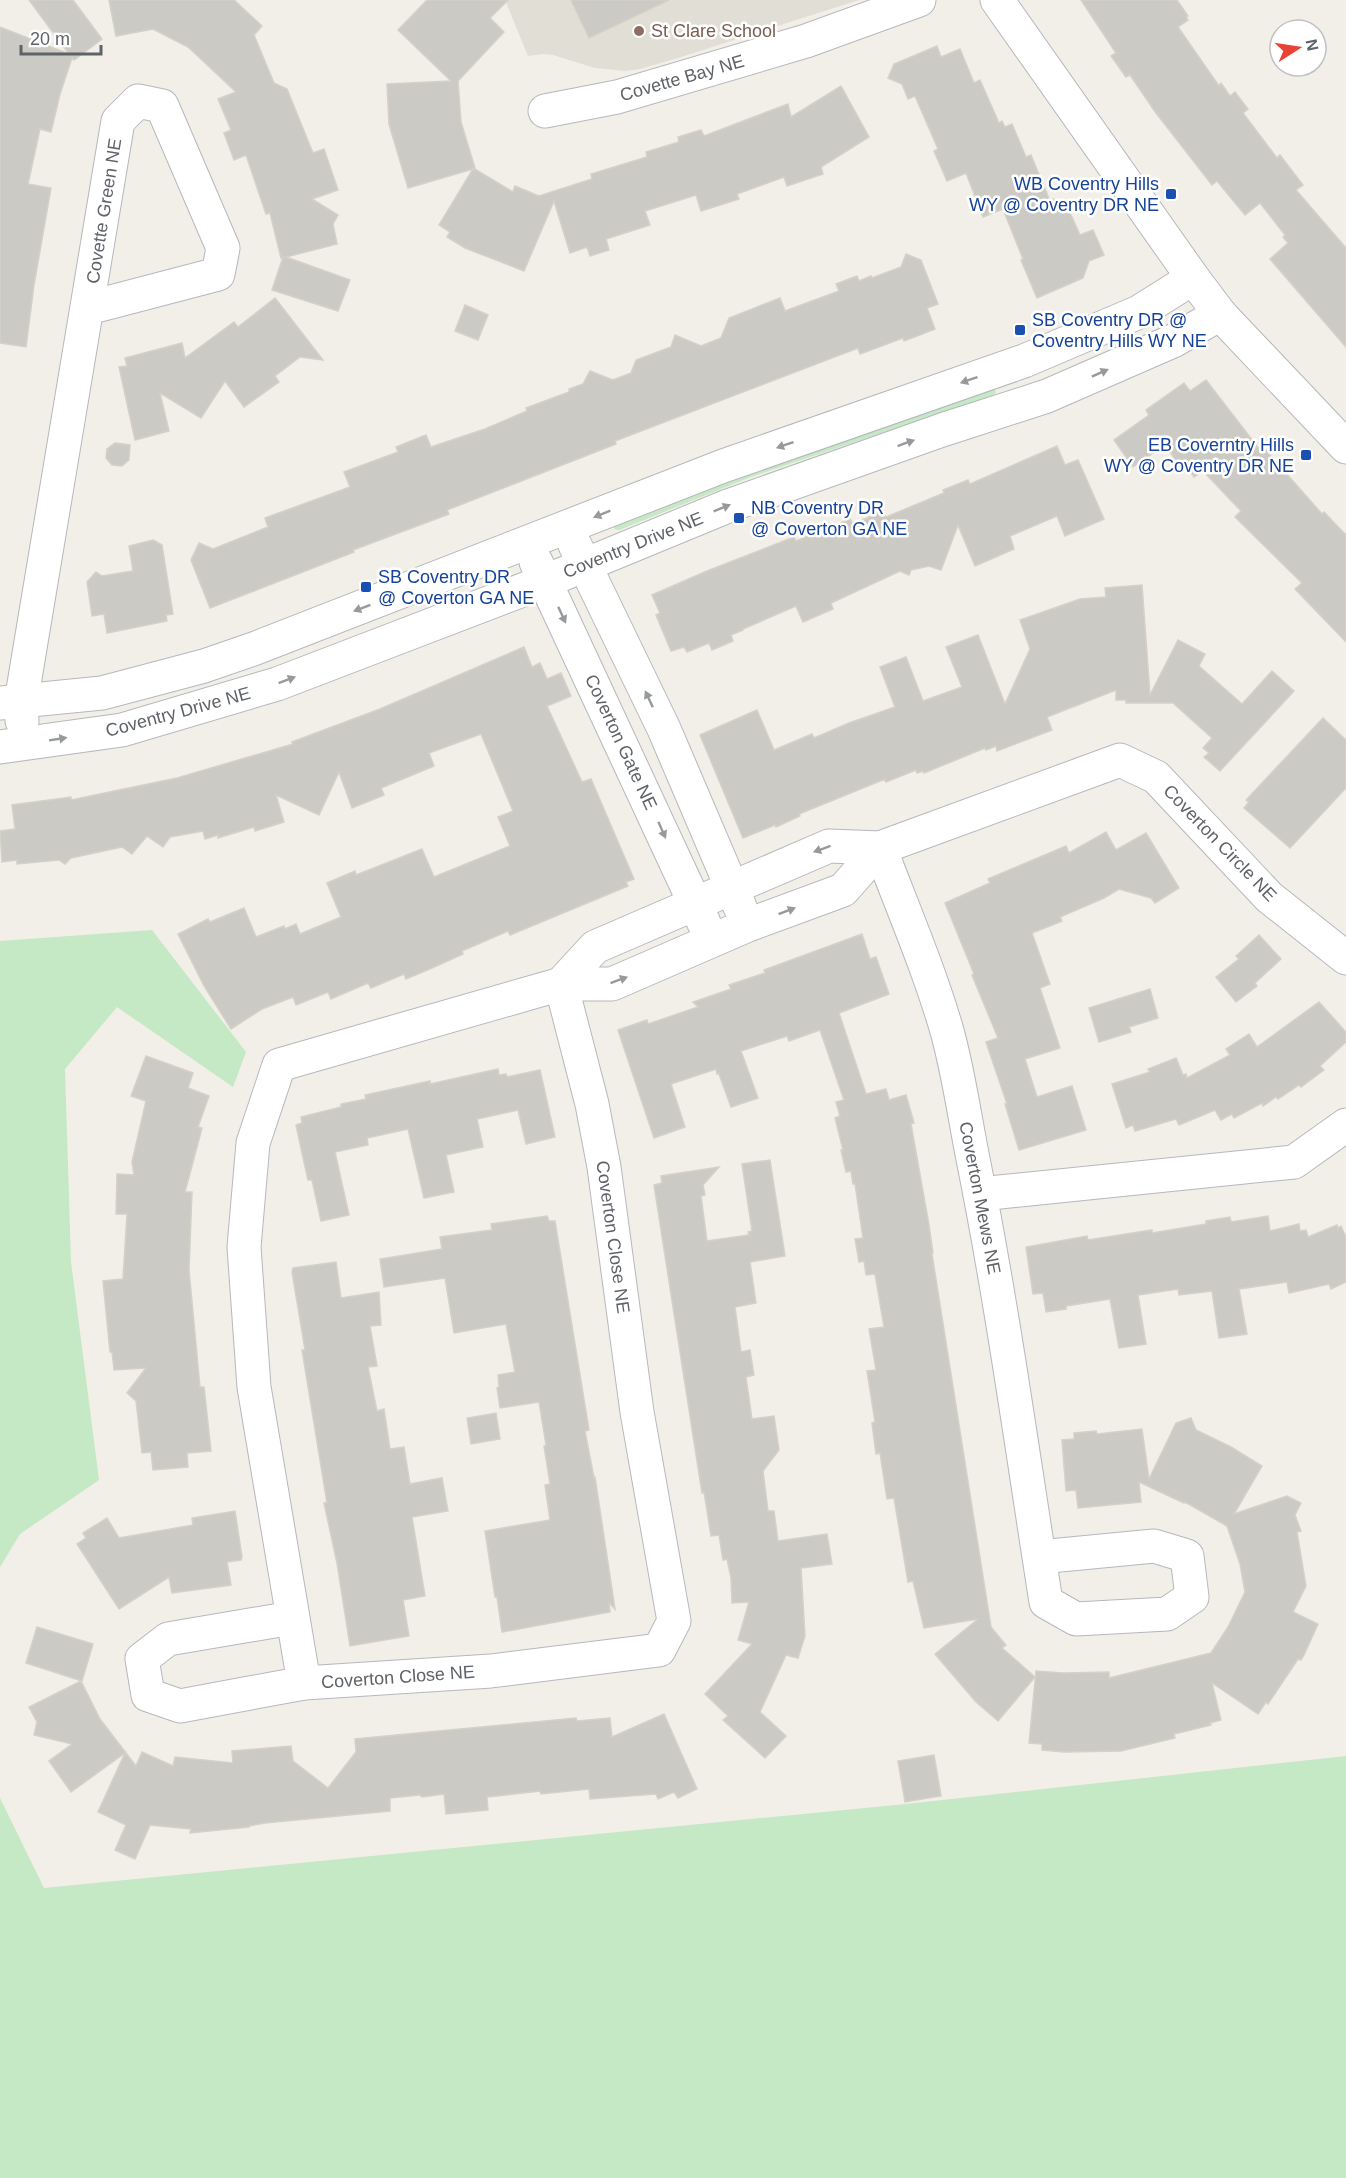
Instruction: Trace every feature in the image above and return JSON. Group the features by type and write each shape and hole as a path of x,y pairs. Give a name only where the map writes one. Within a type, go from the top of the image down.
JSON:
{"street":[{"name":"Covette Bay NE","path":"545,111 617,98 807,41 920,0"},
{"path":"997,0 1192,278 1220,314 1346,447"},
{"name":"Covette Green NE","path":"11,746 11,702 88,308 118,121 138,101 162,106 223,248 218,274 88,308"},
{"name":"Coventry Drive NE","path":"11,702 102,693 204,666 527,544 723,466 1024,361 1139,312 1192,278"},
{"name":"Coventry Drive NE","path":"11,746 122,730 255,691 546,581 728,506 942,430 1047,396 1173,341 1220,314"},
{"path":"1024,361 1047,396"},
{"path":"567,528 664,729 748,925"},
{"name":"Coverton Gate NE","path":"527,544 714,941"},
{"path":"623,746 664,729"},
{"name":"Coverton Circle NE","path":"695,903 830,846 880,848 1120,760 1156,777 1269,897 1346,958"},
{"name":"Coverton Circle NE","path":"714,941 748,925 843,890 880,848"},
{"name":"Coverton Mews NE","path":"880,848 948,1033 1014,1382 1039,1557"},
{"path":"561,984 595,947 695,903"},
{"name":"Coverton Close NE","path":"561,984 592,1104 604,1167 637,1412 674,1621 659,1650 491,1671 304,1683 254,1387 244,1247 253,1143 279,1065 561,984 612,984 714,941"},
{"path":"980,1194 1294,1162 1346,1125"},
{"path":"292,1618 168,1639 142,1659 148,1695 180,1706 304,1683"}],"shaded area":[{"name":"St Clare School","path":"505,0 859,0 678,58 625,71 595,68 553,55 528,56"}],"green space":[{"path":"994,388 996,393 991,396 751,477 619,530 613,526 631,513"},
{"path":"152,930 246,1052 233,1087 117,1007 65,1069 71,1262 99,1480 20,1534 0,1567 0,941"},
{"path":"1346,1756 1346,2178 0,2178 0,1798 44,1888 906,1804"}],"building":[{"path":"29,0 73,0 102,39 74,60 72,58 51,132 40,129 28,184 51,188 26,347 0,343 0,27 69,54"},
{"path":"109,0 234,0 262,26 254,35 274,83 287,89 313,153 324,149 338,190 312,199 338,215 333,224 337,244 286,257 350,280 338,311 272,290 283,257 281,258 270,213 266,214 246,155 234,160 224,133 231,130 218,99 236,92 188,47 153,29 116,36"},
{"path":"427,0 508,0 490,18 504,32 458,81 461,122 475,168 473,168 513,192 515,186 539,196 592,179 591,174 647,157 646,152 679,142 678,137 701,130 704,136 788,104 791,117 841,86 869,137 821,167 823,174 787,186 784,177 737,194 739,199 701,211 696,195 645,211 650,225 606,239 609,250 590,256 587,247 570,253 554,201 524,271 465,248 447,237 450,232 439,225 473,169 408,188 389,124 387,84 451,81 398,30"},
{"path":"571,0 669,0 589,38"},
{"path":"1081,0 1177,0 1188,16 1186,17 1188,20 1178,27 1219,86 1221,83 1230,96 1235,92 1248,109 1243,113 1277,158 1280,155 1303,185 1296,190 1346,248 1346,347 1270,259 1288,243 1283,237 1285,235 1260,203 1245,215 1217,181 1212,185 1156,113 1130,75 1126,77 1111,56 1116,53"},
{"path":"937,46 941,57 960,49 974,83 980,80 999,123 1002,121 1005,127 1012,124 1026,157 1031,155 1050,201 1054,199 1059,209 1067,206 1080,235 1093,230 1104,255 1089,261 1083,278 1037,298 1003,209 983,217 966,173 947,181 934,151 938,149 915,96 908,99 902,84 888,78 894,64"},
{"path":"906,254 921,260 938,304 927,308 935,329 860,354 858,348 615,441 616,444 447,510 449,514 210,608 191,560 199,543 213,549 268,527 265,518 350,487 344,472 398,452 396,447 426,435 431,447 485,429 527,411 526,408 569,392 569,389 583,384 590,371 613,380 631,373 636,360 671,347 675,335 701,346 721,338 729,318 780,298 785,311 839,291 836,284 857,276 859,281 901,267"},
{"path":"275,298 323,360 300,357 275,376 279,382 244,407 225,381 201,418 160,393 169,431 135,440 119,367 127,366 125,358 182,343 185,358 234,322 238,327"},
{"path":"465,305 488,315 478,340 455,331"},
{"path":"1206,380 1260,450 1263,447 1322,514 1324,512 1346,535 1346,642 1295,589 1302,583 1235,517 1241,511 1203,471 1194,477 1187,467 1183,470 1165,445 1133,467 1114,440 1149,415 1146,410 1184,383 1190,391"},
{"path":"115,443 130,445 129,460 122,466 112,465 106,458 107,449"},
{"path":"1057,446 1065,465 1078,460 1104,519 1065,536 1057,516 1010,536 1014,549 975,566 958,525 941,570 929,566 911,570 909,575 900,571 831,603 833,609 803,622 796,606 731,635 733,641 712,650 709,643 687,652 684,647 671,651 656,615 660,613 652,595 794,537 796,541 850,519 853,524 883,511 886,517 944,493 943,490 968,480 970,484"},
{"path":"153,540 162,545 173,614 166,615 167,621 107,633 104,614 92,616 87,582 96,572 102,576 133,571 129,546"},
{"path":"1142,585 1150,695 1178,640 1205,654 1199,666 1242,704 1272,671 1294,691 1220,771 1204,757 1209,753 1203,748 1212,738 1173,703 1126,703 1126,700 1116,700 1116,690 1047,717 1052,730 997,751 996,746 986,750 985,748 924,773 923,771 917,773 916,770 886,782 885,779 799,814 800,816 776,827 775,825 743,838 700,735 757,710 774,750 812,734 814,738 895,707 880,667 906,657 923,701 962,687 946,647 978,635 1005,704 1030,649 1020,620 1080,599 1106,597 1105,588"},
{"path":"524,647 532,667 540,663 547,679 561,673 571,696 547,706 582,782 591,779 634,879 626,882 628,886 510,935 508,931 406,979 404,974 371,988 368,983 331,999 328,992 296,1005 293,997 262,1009 231,1029 204,986 178,934 208,919 210,922 244,908 256,937 284,926 285,929 296,924 300,934 341,917 327,883 355,871 356,875 422,849 434,877 510,846 498,817 513,811 481,734 429,753 434,766 381,788 384,795 352,808 339,772 319,815 276,795 284,822 255,831 254,827 218,838 218,835 205,839 203,831 170,837 163,847 147,836 132,854 122,847 71,858 65,864 59,860 17,864 17,860 2,862 0,831 15,829 12,805 71,797 71,800 177,778 293,744 292,742 380,709"},
{"path":"1323,718 1346,740 1346,788 1290,848 1244,808 1249,802 1246,800"},
{"path":"1106,832 1116,850 1146,833 1179,888 1155,903 1151,898 1119,889 1060,917 1062,921 1032,933 1050,984 1040,988 1060,1048 1025,1059 1037,1097 1072,1086 1086,1130 1019,1150 1005,1104 1007,1104 986,1042 998,1038 945,903 990,883 988,879 1066,846 1069,853"},
{"path":"862,934 870,959 876,957 889,994 839,1013 866,1094 886,1089 889,1100 906,1095 914,1123 911,1124 929,1225 991,1627 1006,1645 1002,1648 1035,1677 998,1721 976,1702 935,1654 978,1619 924,1628 913,1581 908,1582 894,1498 887,1499 880,1453 876,1454 872,1423 875,1422 867,1371 876,1370 869,1329 884,1327 875,1274 866,1275 864,1261 859,1262 855,1239 863,1238 855,1184 853,1184 851,1171 846,1172 835,1118 840,1116 836,1102 844,1100 820,1030 789,1041 787,1036 741,1051 758,1098 731,1107 716,1069 671,1084 685,1127 654,1138 618,1030 647,1020 648,1024 698,1007 693,1002 731,989 729,985"},
{"path":"1259,935 1281,959 1255,983 1257,986 1236,1002 1216,977 1239,959 1236,956"},
{"path":"1150,989 1158,1018 1129,1027 1131,1032 1099,1042 1089,1008"},
{"path":"1319,1002 1346,1032 1346,1042 1320,1066 1324,1070 1301,1087 1299,1085 1278,1099 1276,1097 1263,1106 1262,1103 1234,1118 1232,1114 1221,1120 1215,1110 1179,1125 1176,1119 1135,1131 1133,1125 1126,1128 1112,1084 1150,1072 1148,1069 1176,1058 1183,1075 1186,1074 1187,1078 1230,1055 1226,1049 1249,1034 1257,1047"},
{"path":"146,1056 193,1073 188,1088 209,1096 198,1127 202,1128 185,1192 192,1192 189,1270 200,1387 204,1387 211,1451 187,1453 188,1467 153,1470 151,1452 142,1453 136,1401 127,1393 146,1368 114,1370 103,1281 123,1279 127,1214 116,1214 117,1174 134,1175 132,1162 146,1101 131,1096"},
{"path":"498,1069 499,1075 506,1074 507,1077 540,1070 555,1137 526,1144 518,1110 477,1119 483,1147 446,1155 454,1192 424,1198 408,1129 367,1138 368,1145 335,1152 349,1215 321,1221 312,1180 308,1180 296,1125 302,1123 301,1117 341,1107 341,1104 366,1099 365,1095"},
{"path":"770,1160 785,1256 750,1262 756,1303 735,1307 741,1352 750,1350 754,1375 746,1377 752,1419 774,1416 779,1450 763,1471 768,1511 774,1511 778,1541 827,1534 832,1564 801,1568 805,1636 798,1658 786,1655 760,1712 786,1736 765,1758 723,1720 728,1716 705,1694 752,1644 738,1640 749,1602 732,1603 731,1578 727,1559 723,1560 719,1535 711,1536 704,1492 702,1493 654,1185 662,1183 661,1176 719,1167 703,1185 705,1195 701,1196 707,1241 749,1235 748,1232 752,1231 742,1164"},
{"path":"547,1216 549,1221 555,1221 589,1430 585,1431 595,1477 615,1609 609,1603 610,1612 502,1632 485,1531 550,1520 545,1485 550,1484 539,1402 500,1408 498,1375 515,1372 506,1324 454,1333 445,1278 384,1287 380,1259 442,1249 440,1237 492,1230 491,1224"},
{"path":"1268,1216 1270,1231 1299,1224 1300,1231 1306,1230 1308,1237 1337,1225 1338,1228 1341,1226 1346,1237 1346,1282 1331,1289 1329,1284 1289,1293 1287,1282 1239,1289 1247,1334 1219,1338 1212,1291 1179,1295 1178,1289 1138,1295 1146,1344 1119,1348 1110,1299 1066,1306 1066,1309 1046,1312 1043,1293 1033,1294 1026,1247 1087,1236 1088,1240 1152,1230 1152,1233 1206,1224 1206,1221 1230,1217 1231,1222"},
{"path":"336,1262 341,1298 379,1292 381,1325 370,1326 377,1366 368,1367 377,1411 384,1409 390,1449 404,1447 410,1484 442,1478 448,1511 412,1517 425,1596 403,1600 409,1636 350,1646 337,1563 324,1503 327,1503 292,1272 293,1268"},
{"path":"496,1413 500,1439 471,1444 467,1418"},
{"path":"1191,1418 1196,1430 1231,1447 1262,1466 1234,1514 1287,1496 1301,1503 1295,1515 1301,1531 1297,1532 1306,1586 1293,1612 1318,1624 1301,1660 1298,1659 1268,1704 1266,1702 1258,1714 1212,1683 1221,1720 1210,1723 1211,1725 1174,1734 1175,1738 1121,1751 1042,1750 1042,1744 1029,1743 1036,1671 1109,1672 1109,1678 1211,1653 1228,1627 1245,1592 1240,1564 1227,1526 1185,1502 1139,1482 1141,1502 1078,1508 1076,1490 1066,1491 1062,1440 1074,1439 1074,1433 1096,1431 1097,1434 1142,1429 1149,1479 1176,1423"},
{"path":"235,1511 242,1557 241,1560 227,1562 231,1585 172,1593 169,1577 119,1609 77,1544 86,1538 83,1533 107,1518 119,1538 193,1525 192,1518"},
{"path":"37,1627 93,1644 82,1681 26,1663"},
{"path":"81,1681 100,1719 136,1766 142,1752 173,1766 175,1757 233,1763 232,1751 291,1746 293,1761 328,1788 356,1752 355,1739 576,1718 577,1721 610,1718 612,1737 664,1714 697,1789 678,1798 674,1792 658,1799 656,1794 590,1799 589,1789 541,1794 540,1791 487,1797 488,1810 446,1814 444,1794 422,1797 420,1795 390,1798 390,1811 265,1823 249,1827 190,1833 191,1829 150,1825 135,1859 115,1850 126,1825 98,1812 125,1753 71,1792 49,1761 72,1744 34,1735 37,1722 29,1707"},
{"path":"934,1755 941,1796 905,1802 898,1761"}],"place":[{"name":"St Clare School","path":"639,31"},
{"name":"WB Coventry Hills WY @ Coventry DR NE","path":"1171,194"},
{"name":"SB Coventry DR @ Coventry Hills WY NE","path":"1020,330"},
{"name":"EB Coverntry Hills WY @ Coventry DR NE","path":"1306,455"},
{"name":"NB Coventry DR @ Coverton GA NE","path":"739,518"},
{"name":"SB Coventry DR @ Coverton GA NE","path":"366,587"}]}
